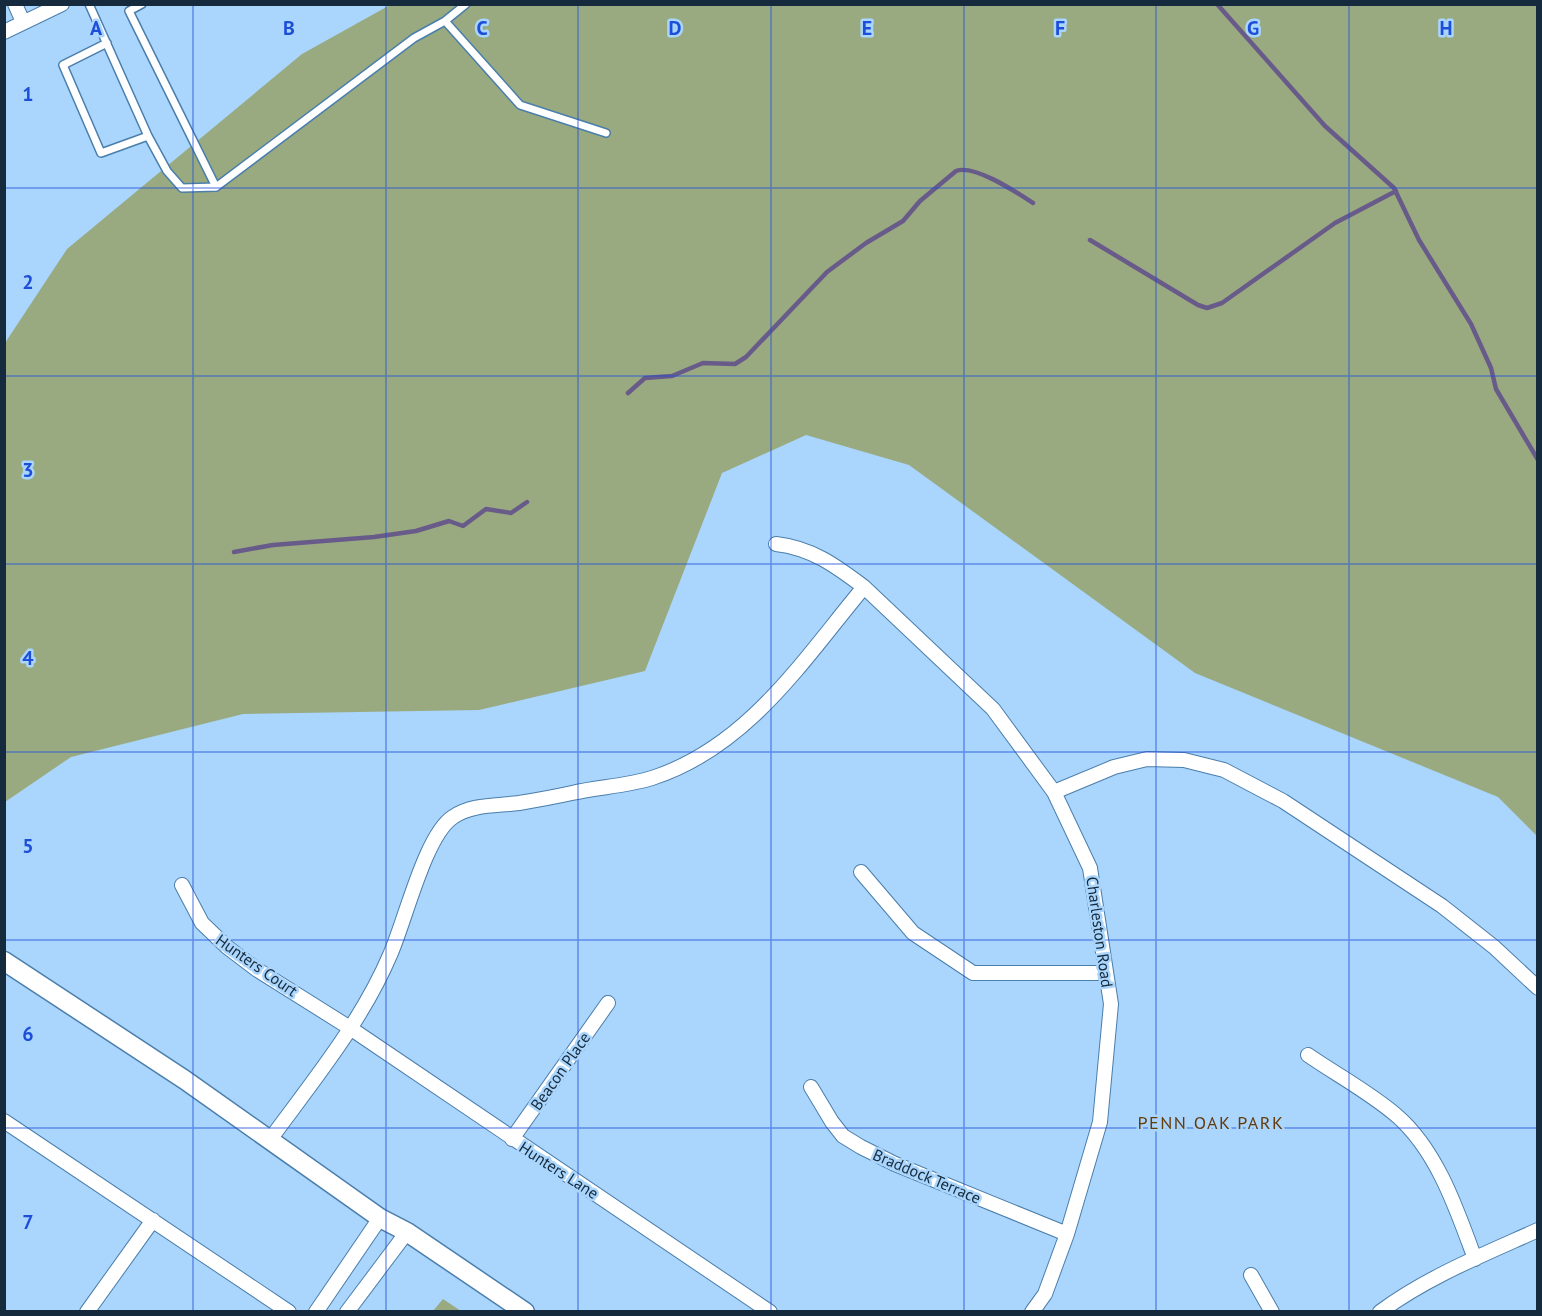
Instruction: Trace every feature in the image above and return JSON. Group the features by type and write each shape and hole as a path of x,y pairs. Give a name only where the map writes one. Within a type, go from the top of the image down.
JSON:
{"main road":[{"path":"4,961 185,1080 269,1141 339,1186 380,1218 407,1232 525,1311"}],"street":[{"path":"4,7 9,4"},
{"path":"15,4 23,22"},
{"path":"4,32 62,4"},
{"name":"Charleston Road","path":"776,544 795,547 821,557 864,586 993,709 1054,792 1090,868 1111,1004 1101,1122 1067,1234 1045,1294 1032,1311"},
{"path":"269,1141 350,1028 390,956 432,840 452,817 483,806 517,803 651,779 694,760 738,732 773,696 864,586"},
{"path":"1054,792 1113,767 1147,759 1184,760 1224,770 1283,801 1442,906 1494,947 1538,988"},
{"path":"861,872 913,933 973,973 1106,973"},
{"name":"Hunters Court","path":"182,885 202,923 227,947 271,979 350,1028"},
{"name":"Beacon Place","path":"512,1139 608,1003"},
{"name":"Hunters Lane","path":"350,1028 770,1311"},
{"path":"1308,1054 1374,1098 1408,1126 1448,1192 1475,1259"},
{"name":"Braddock Terrace","path":"811,1087 843,1136 861,1148 912,1172 1067,1234"},
{"path":"4,1121 289,1311"},
{"path":"316,1311 380,1218"},
{"path":"87,1311 153,1220"},
{"path":"1380,1311 1406,1294 1538,1230"},
{"path":"347,1311 407,1232"},
{"path":"1251,1275 1272,1311"}],"lane":[{"path":"89,4 148,136 167,171 182,188 216,187 414,38 445,21 466,4"},
{"path":"142,4 129,11 216,187"},
{"path":"445,21 520,105 606,133"},
{"path":"107,43 63,65 101,153 148,136"}],"green space":[{"path":"390,5 1537,5 1537,836 1498,797 1195,673 909,465 806,435 722,473 645,671 479,710 243,714 71,757 5,802 5,343 67,249 302,54"},
{"path":"443,1299 461,1311 433,1311"}],"waterway":[{"path":"1217,4 1325,126 1394,188 1419,240 1471,324 1491,368 1496,389 1538,460"},
{"path":"628,393 645,378 672,376 703,363 735,364 746,357 827,272 866,243 903,221 920,201 956,171 964,170 984,175 1033,203"},
{"path":"1090,240 1198,305 1207,308 1222,303 1335,223 1396,191"},
{"path":"234,552 273,545 374,537 416,531 449,521 463,526 486,509 511,513 527,502"}],"district":[{"name":"PENN OAK PARK","path":"1211,1122"}]}
